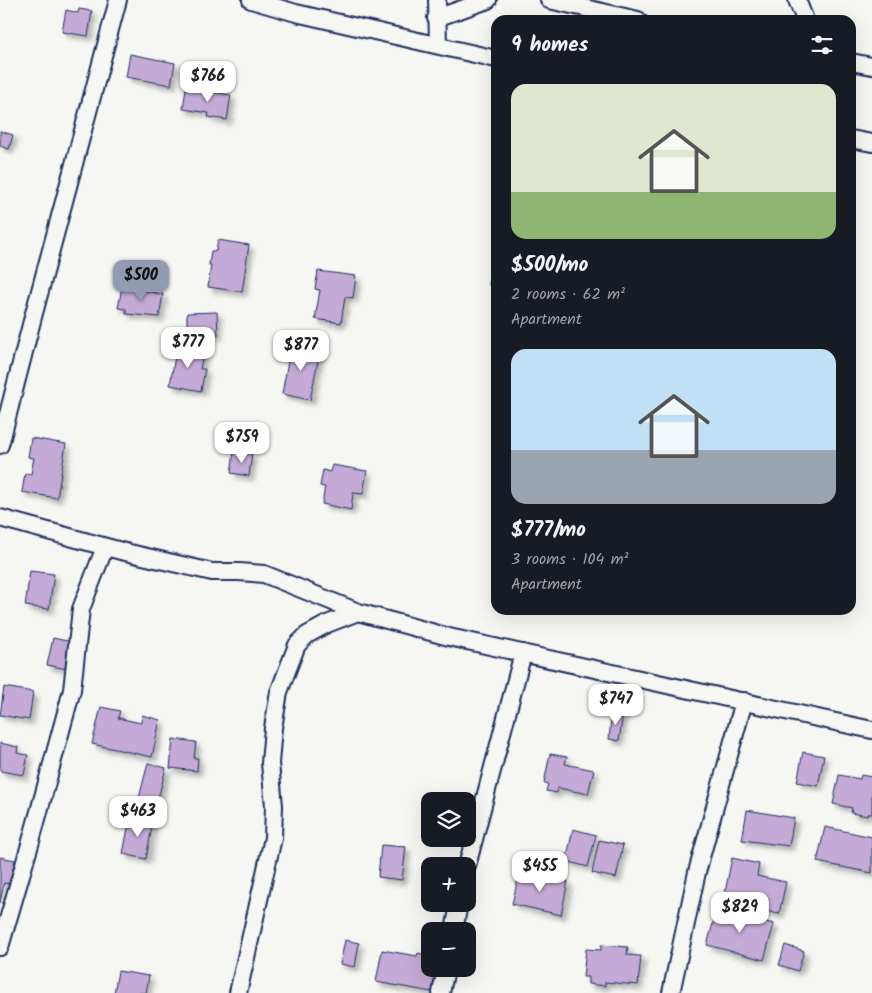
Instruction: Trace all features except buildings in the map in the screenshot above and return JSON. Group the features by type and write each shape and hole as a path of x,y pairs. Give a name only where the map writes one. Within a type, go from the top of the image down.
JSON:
{"street":[{"path":"0,445 118,0"},
{"path":"251,0 296,13 491,58"},
{"path":"437,0 438,46"},
{"path":"436,18 488,0"},
{"path":"549,0 616,15"},
{"path":"797,0 803,15"},
{"path":"856,63 872,66"},
{"path":"856,140 872,143"},
{"path":"0,518 105,547 212,572 264,574 358,612 449,637 872,730"},
{"path":"0,947 72,690 81,609 105,547"},
{"path":"238,993 273,838 274,806 270,763 279,692 297,645 314,631 358,612"},
{"path":"469,857 523,653"},
{"path":"671,993 697,872 744,701"},
{"path":"441,993 444,977"}]}
